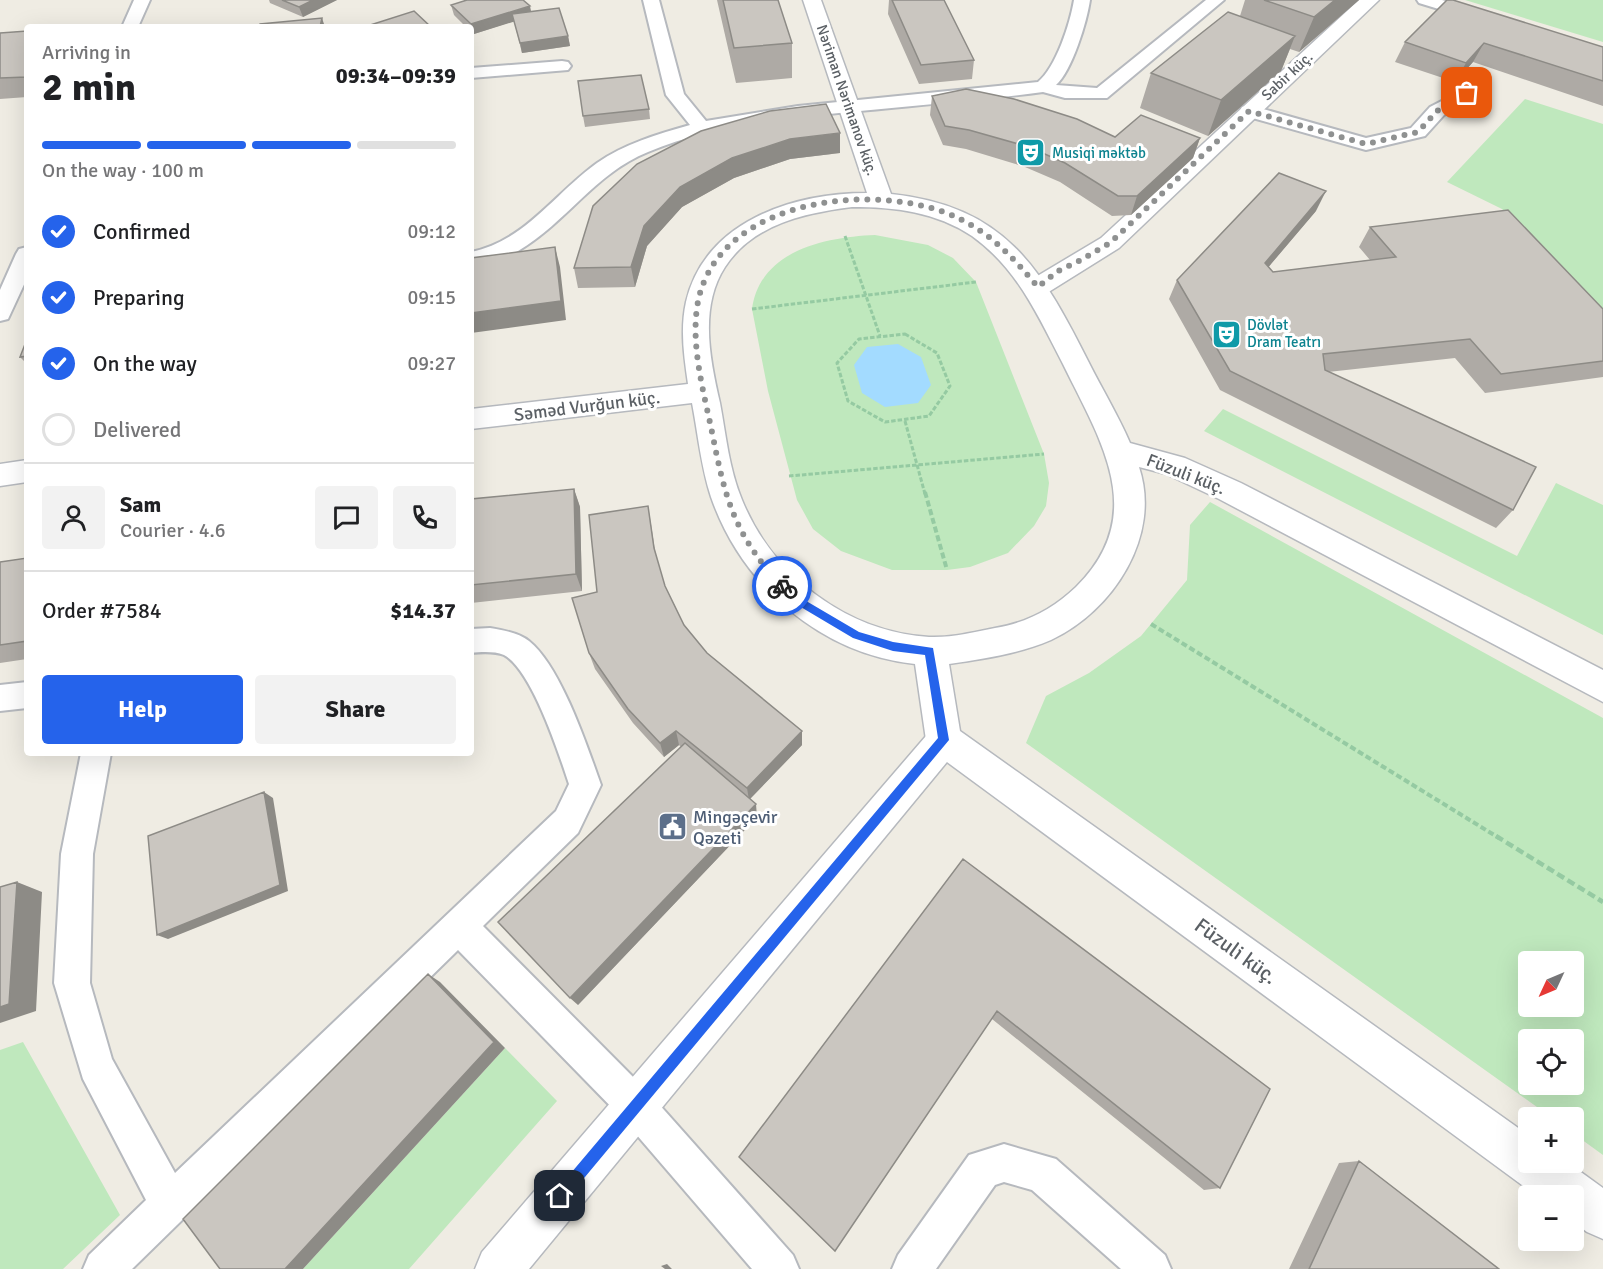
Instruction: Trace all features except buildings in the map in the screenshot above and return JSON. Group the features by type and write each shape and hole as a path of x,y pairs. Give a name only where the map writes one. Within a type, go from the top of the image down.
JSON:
{"street":[{"name":"Nəriman Nərimanov küç.","path":"812,0 881,199"},
{"name":"Sabir küç.","path":"1038,287 1058,271 1110,243 1370,0"},
{"path":"881,199 934,209 979,230 1019,263 1038,287 1118,450 1129,484 1130,512 1125,544 1114,566 1079,605 1045,628 1013,639 930,651 893,646 856,635 793,597 761,563 741,532 726,498 703,392 695,326 699,296 709,272 722,253 744,233 802,206 881,199"},
{"name":"Səməd Vurğun küç.","path":"474,420 703,392"},
{"name":"Füzuli küç.","path":"1118,450 1175,466 1230,491 1603,687"},
{"path":"0,475 24,471"},
{"path":"499,1269 944,740 930,651"},
{"name":"Füzuli küç.","path":"944,740 1518,1154"},
{"name":"Füzuli küç.","path":"1544,1173 1603,1216"}],"lane":[{"path":"131,24 142,0"},
{"path":"651,0 675,95 701,127"},
{"path":"1043,87 1056,76 1080,14 1082,0"},
{"path":"474,259 488,258 525,240 600,169 630,153 701,127 847,106 1043,87 1065,93 1101,94 1216,0"},
{"path":"1425,0 1492,20"},
{"path":"474,73 561,66"},
{"path":"1249,111 1366,144 1418,132 1437,111 1467,93"},
{"path":"1,312 24,261"},
{"path":"1,312 24,308"},
{"path":"103,1269 567,822 585,785 573,747 536,673 519,651 489,639 474,641"},
{"path":"0,699 24,695"},
{"path":"95,756 77,854 72,982 96,1066 170,1204"},
{"path":"458,926 636,1106 779,1269"},
{"path":"912,1269 983,1170 1005,1162 1042,1173 1150,1269"}],"path":[{"path":"845,236 880,336"},
{"path":"752,309 976,282"},
{"path":"905,334 937,353 950,386 929,416 904,421 885,422 848,401 837,363 859,339 905,334"},
{"path":"904,421 947,570"},
{"path":"789,476 1044,454"},
{"path":"1151,624 1603,902"}],"green space":[{"path":"1465,0 1603,0 1603,42"},
{"path":"1525,99 1603,124 1603,324 1502,209 1447,182"},
{"path":"875,235 928,245 953,258 976,282 1044,454 1049,483 1046,506 1034,526 1008,553 970,567 947,570 892,570 841,551 813,529 797,500 768,391 752,309 758,289 768,273 782,260 817,244 836,239"},
{"path":"1223,409 1517,556 1556,483 1603,505 1603,635 1204,431"},
{"path":"1210,502 1603,718 1603,1155 1584,1141 1584,1107 1537,1107 1520,1095 1584,1095 1584,1029 1518,1029 1518,1093 1026,743 1046,696 1089,673 1141,636 1187,580 1190,525"},
{"path":"23,1042 120,1215 63,1269 0,1269 0,1050"},
{"path":"505,1048 557,1101 409,1269 303,1269"}],"water":[{"path":"898,344 921,357 931,385 918,403 885,407 862,393 854,365 867,347"}],"way so far":[{"path":"782,586 761,563 741,532 726,498 703,392 695,326 699,296 709,272 722,253 744,233 802,206 881,199 910,203 958,218 979,230 1019,263 1038,287 1058,271 1110,243 1249,111 1366,144 1418,132 1437,111 1467,93"}],"place":[{"name":"Musiqi məktəb","path":"1031,153"},
{"name":"Dövlət Dram Teatrı","path":"1226,334"},
{"name":"Mingəçevir Qəzeti","path":"672,827"}],"route":[{"path":"560,1196 944,740 930,651 893,646 856,635 821,616 793,597 782,586"}]}
